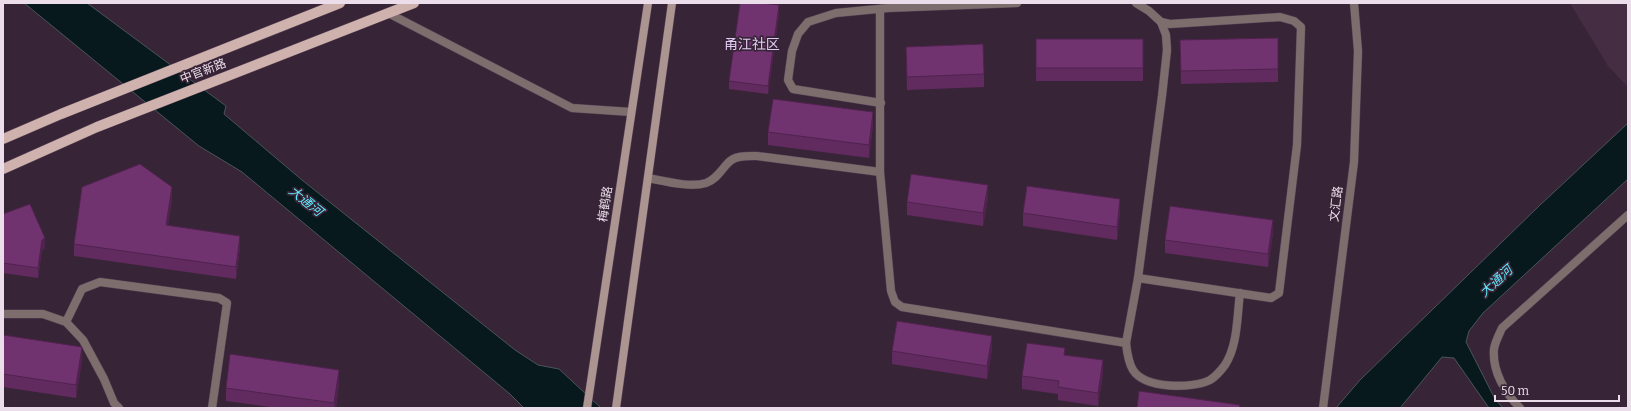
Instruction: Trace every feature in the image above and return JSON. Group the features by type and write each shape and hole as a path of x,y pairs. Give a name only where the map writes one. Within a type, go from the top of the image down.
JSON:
{"main road":[{"name":"中官新路","path":"3,139 61,114 340,3"},
{"name":"中官新路","path":"3,169 97,126 414,3"}],"street":[{"name":"梅鹤路","path":"587,408 648,3"},
{"path":"616,408 672,3"},
{"path":"880,103 793,89 788,80 792,52 798,34 808,22 836,13 880,9 1016,3"},
{"path":"1136,3 1149,11 1161,22 1166,35 1167,50 1138,278 1126,343 1127,353 1133,371 1150,383 1168,386 1190,385 1211,380 1224,366 1232,350 1240,293"},
{"name":"文汇路","path":"1323,408 1354,162 1358,51 1354,3"},
{"path":"880,9 880,172 891,291 895,302 902,307 1126,343"},
{"path":"388,13 572,108 631,112"},
{"path":"1138,278 1271,298 1279,293 1297,145 1301,27 1294,20 1280,18 1170,24 1161,22"},
{"path":"648,178 693,184 706,183 719,175 729,162 742,156 757,156 880,172"},
{"path":"1520,408 1503,386 1496,369 1494,348 1502,328 1628,216"},
{"path":"66,322 82,289 100,282 219,298 227,303 212,408"},
{"path":"3,314 42,314 66,322 83,340 104,379 114,403 119,408"}],"shaded area":[{"path":"1570,3 1628,3 1628,87 1608,66"}],"water":[{"name":"大通河","path":"24,3 87,3 226,106 224,114 302,180 515,350 538,365 559,369 601,408 524,408 510,394 242,172 199,146"},
{"name":"大通河","path":"1628,123 1628,179 1483,313 1469,331 1466,342 1495,399 1503,408 1489,408 1454,358 1442,357 1400,408 1336,408 1360,380 1539,206"}],"building":[{"path":"740,3 779,5 768,86 729,81"},
{"path":"1278,38 1278,69 1181,71 1180,40"},
{"path":"1036,39 1143,39 1143,68 1036,68"},
{"path":"983,44 984,74 907,77 906,47"},
{"path":"773,99 873,112 869,145 768,132"},
{"path":"140,164 172,187 166,225 240,236 236,267 74,244 82,187"},
{"path":"911,174 988,185 983,213 907,202"},
{"path":"1027,186 1120,199 1117,227 1023,213"},
{"path":"30,204 45,238 42,240 38,268 3,263 3,214"},
{"path":"1170,206 1273,220 1268,254 1165,240"},
{"path":"897,321 992,336 987,366 892,351"},
{"path":"3,335 82,347 76,385 3,374"},
{"path":"1027,343 1065,348 1064,355 1103,360 1098,393 1058,387 1059,381 1022,376"},
{"path":"230,354 339,370 334,403 226,388"},
{"path":"1139,391 1240,405 1239,408 1137,408"}],"district":[{"name":"甬江社区","path":"752,44"}]}
